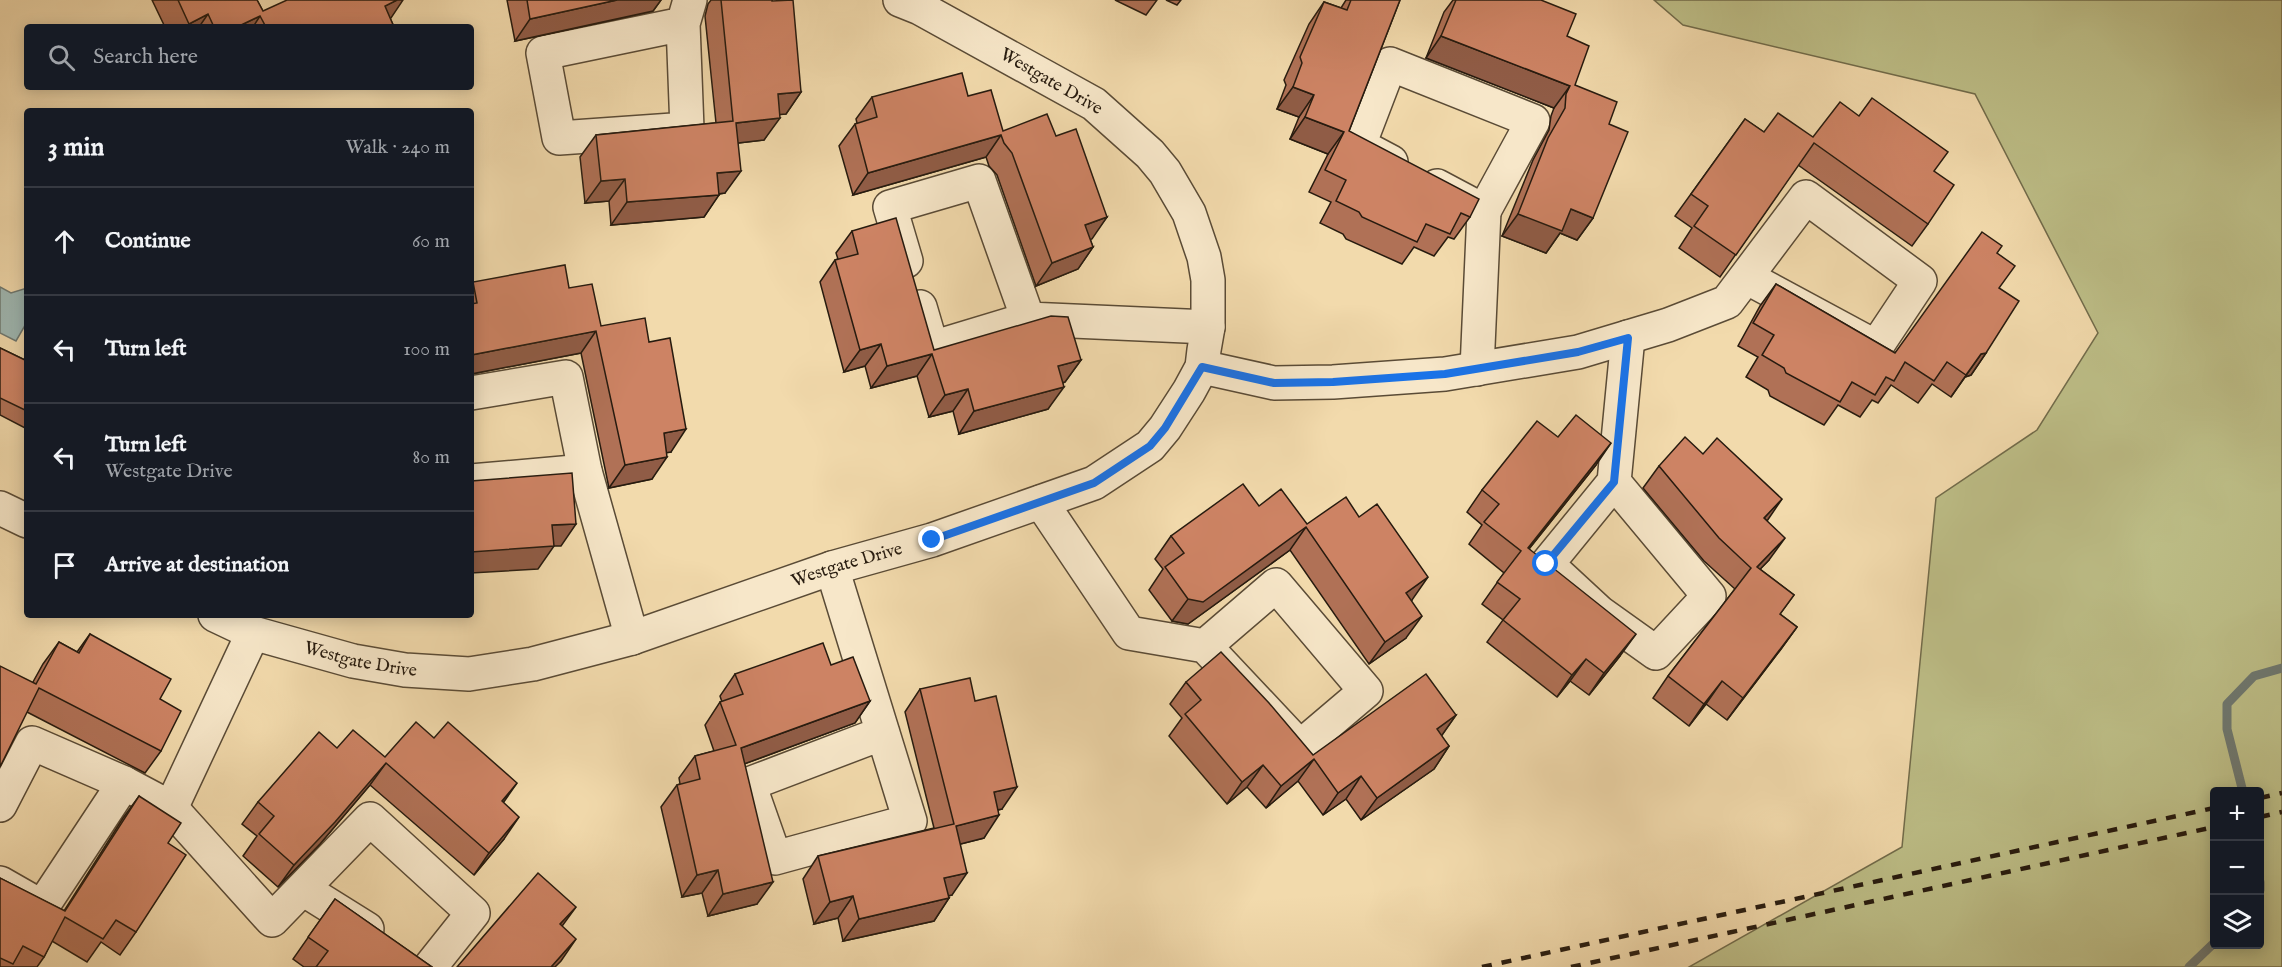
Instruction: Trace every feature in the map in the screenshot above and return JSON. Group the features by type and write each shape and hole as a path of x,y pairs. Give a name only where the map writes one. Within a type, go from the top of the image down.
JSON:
{"street":[{"name":"Westgate Drive","path":"221,618 253,633 353,661 405,670 469,674 533,664 632,638 832,568 932,540 1041,502 1094,483 1150,446 1165,428 1202,367 1208,327 1208,280 1197,234 1178,192 1150,154 1094,104 915,3"},
{"path":"687,12 687,129 559,138 543,53 687,12"},
{"path":"1477,369 1484,212 1533,121 1390,64 1359,145 1484,212"},
{"path":"1028,319 978,181 890,207 932,348 1028,319 1208,327"},
{"path":"1202,367 1274,383 1333,382 1445,374 1578,352 1628,338 1727,302 1806,197 1920,281 1876,347 1746,277"},
{"path":"1614,482 1709,596 1656,653 1600,613 1546,564 1614,482 1628,338"},
{"path":"474,392 566,377 585,471 632,638"},
{"path":"474,481 585,471"},
{"path":"1041,502 1129,633 1204,646 1300,747 1366,691 1276,585 1204,646"},
{"path":"0,508 24,520"},
{"path":"832,568 910,820 775,858 749,784 883,733"},
{"path":"171,808 253,633"},
{"path":"0,805 32,743 124,783 171,808 273,920 370,819 473,913 414,958 303,889"},
{"path":"0,883 42,907 124,783"}],"green space":[{"path":"1654,0 2282,0 2282,967 1689,967 1902,847 1936,498 2037,430 2098,333 1975,94 1683,25"}],"water":[{"path":"0,287 11,293 24,289 24,327 16,341 0,333"}],"building":[{"path":"178,0 257,0 263,11 287,0 397,0 385,6 393,24 264,24 260,16 243,24 213,24 208,14 189,24"},
{"path":"527,0 617,0 530,19"},
{"path":"721,0 793,0 801,92 778,94 780,118 736,123 741,171 717,173 719,195 627,202 625,179 601,181 596,135 733,121"},
{"path":"1351,0 1400,0 1349,131 1479,199 1470,217 1461,213 1450,234 1426,224 1417,242 1362,217 1359,212 1336,201 1346,180 1325,170 1344,132 1305,117 1314,95 1293,87 1302,63 1300,57 1324,2 1347,10"},
{"path":"1456,0 1541,0 1576,14 1567,36 1589,46 1575,85 1617,102 1609,124 1628,132 1593,218 1571,209 1562,231 1518,214 1548,138 1565,108 1566,94 1570,86 1441,36"},
{"path":"962,73 968,96 991,90 1003,131 1047,114 1056,136 1076,129 1107,217 1085,225 1093,247 1052,263 1012,153 1001,135 868,173 855,124 877,117 872,97"},
{"path":"1872,98 1948,152 1934,171 1954,185 1928,224 1814,143 1736,255 1694,226 1708,206 1691,194 1745,119 1764,132 1778,113 1813,137 1840,102 1859,116"},
{"path":"896,218 934,350 1051,316 1068,317 1081,360 1058,366 1064,387 974,411 968,389 945,395 932,354 887,366 881,344 860,350 835,260 858,254 852,231"},
{"path":"1982,232 2002,246 1997,253 2015,266 1999,288 2019,301 1986,353 1981,354 1966,375 1947,362 1934,381 1905,362 1894,381 1886,377 1875,395 1852,382 1840,402 1786,373 1784,368 1762,355 1774,335 1753,323 1776,284 1895,353"},
{"path":"565,265 569,288 592,284 601,326 645,318 649,342 670,338 686,429 664,433 667,457 625,465 596,331 474,354 474,304 477,303 474,282"},
{"path":"0,348 24,360 24,410 0,398"},
{"path":"1576,415 1611,443 1528,548 1636,634 1604,673 1586,659 1572,675 1503,620 1520,599 1497,582 1521,551 1484,522 1499,504 1482,490 1537,421 1558,437"},
{"path":"1685,437 1703,454 1717,438 1782,499 1764,518 1785,538 1757,567 1794,595 1780,614 1797,627 1743,698 1722,681 1704,704 1668,676 1751,568 1719,538 1659,466"},
{"path":"572,473 576,524 552,525 554,546 474,552 474,481"},
{"path":"1243,484 1259,506 1281,489 1307,524 1346,497 1359,517 1377,504 1428,577 1406,593 1422,616 1385,642 1306,527 1203,602 1188,599 1165,567 1184,553 1171,536"},
{"path":"90,634 171,679 160,699 181,711 161,751 39,688 0,767 0,666 36,684 59,642 79,653"},
{"path":"823,643 831,665 853,657 870,701 741,748 773,882 723,894 718,870 697,875 677,785 700,779 695,756 736,745 720,702 743,694 735,674"},
{"path":"1221,652 1269,703 1313,755 1426,674 1456,715 1437,729 1449,746 1377,798 1361,776 1338,793 1314,759 1281,786 1263,765 1242,782 1185,714 1201,700 1186,682"},
{"path":"970,678 975,701 996,696 1017,787 994,792 999,815 956,826 967,873 944,878 949,898 859,919 853,896 830,902 818,856 954,824 920,689"},
{"path":"416,722 434,738 448,722 517,783 502,801 519,817 489,853 386,763 294,865 259,834 274,816 258,802 319,732 337,748 353,730 385,757"},
{"path":"139,796 181,823 168,843 186,855 136,932 116,920 103,939 65,917 44,957 23,946 13,964 0,958 0,878 65,911"},
{"path":"538,873 576,907 560,924 576,939 551,967 457,967"},
{"path":"335,899 432,967 316,967 328,951 308,937"}],"waterway":[{"path":"2242,787 2227,729 2227,704 2254,676 2282,668"},
{"path":"2189,967 2210,947"}],"railway":[{"path":"2264,797 2282,793"},
{"path":"1482,967 2210,809"},
{"path":"2264,816 2282,812"},
{"path":"1571,967 2210,828"}],"route":[{"path":"932,540 1094,483 1150,446 1165,428 1202,367 1274,383 1333,382 1445,374 1578,352 1628,338 1614,482 1546,564"}]}
